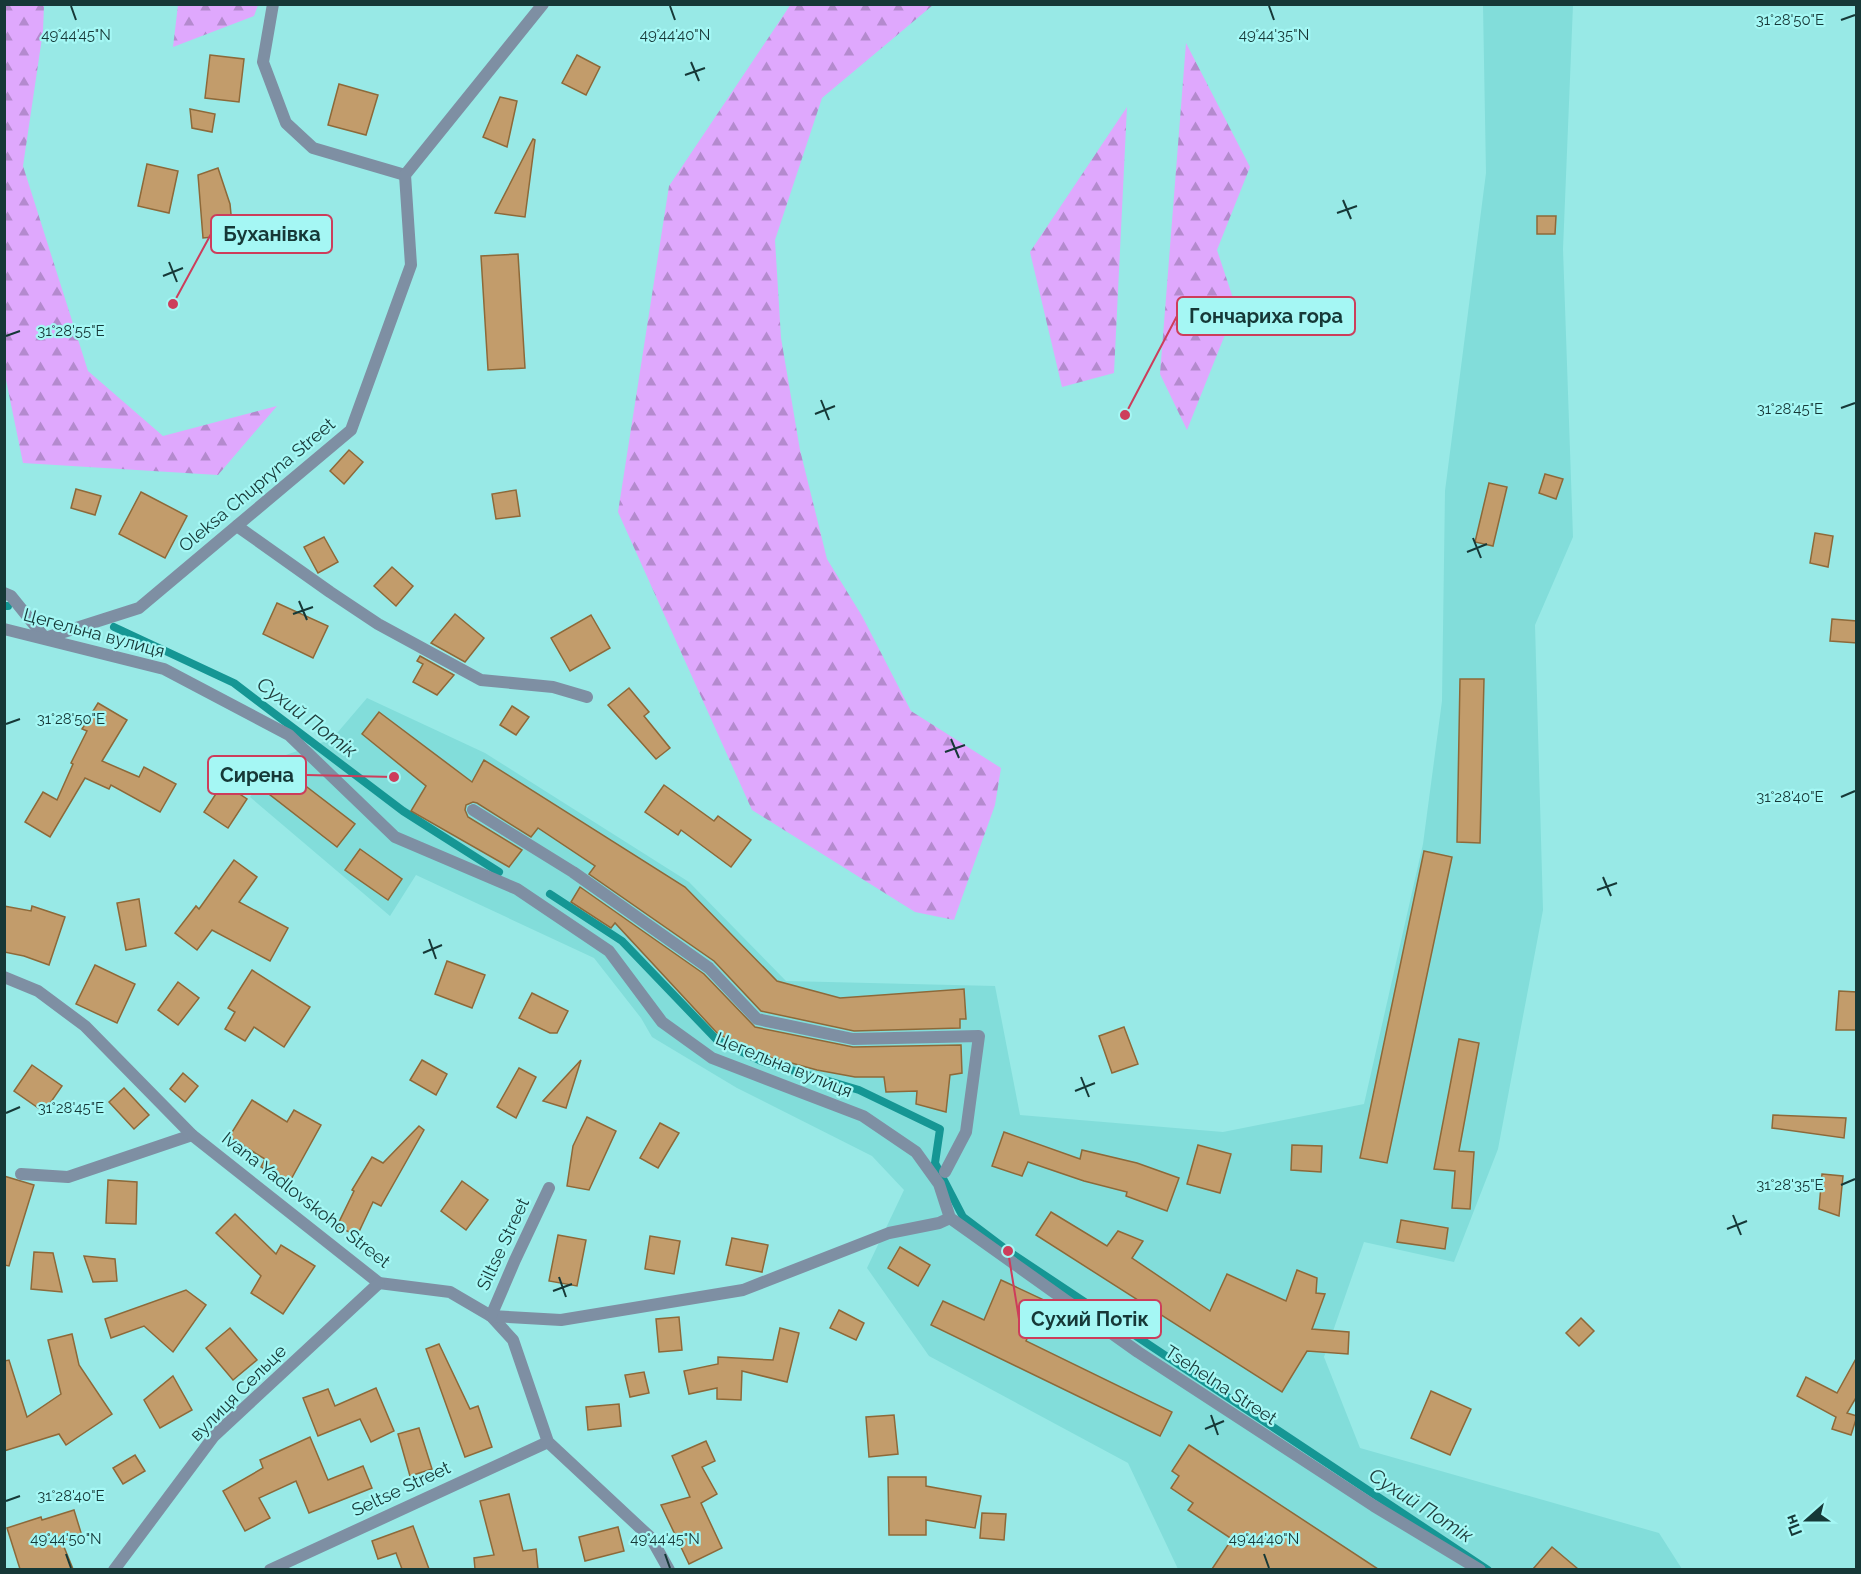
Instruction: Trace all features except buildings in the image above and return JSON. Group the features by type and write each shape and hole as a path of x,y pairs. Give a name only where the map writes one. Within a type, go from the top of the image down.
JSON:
{"street":[{"path":"273,4 263,62 286,123 313,148 405,175 543,4"},
{"name":"Oleksa Chupryna Street","path":"45,638 139,608 351,430 411,265 405,175"},
{"path":"237,526 378,624 481,680 554,687 587,697"},
{"path":"4,593 10,596 45,638"},
{"name":"Цегельна вулиця","path":"4,629 164,669 289,735 394,837 517,889 609,951 662,1022 712,1058 863,1116 916,1152 939,1184 950,1218"},
{"path":"472,810 573,872 709,968 757,1019 853,1039 979,1036 966,1132 945,1172"},
{"name":"Ivana Yadlovskoho Street","path":"4,977 38,991 85,1026 192,1135 379,1283 450,1292 490,1316 561,1320 743,1290 890,1233 939,1223 950,1218"},
{"path":"21,1174 68,1176 192,1135"},
{"name":"Siltse Street","path":"490,1316 549,1188"},
{"name":"Tsehelna Street","path":"950,1218 1138,1352 1374,1506 1480,1569"},
{"name":"вулиця Сельце","path":"114,1569 214,1436 379,1283"},
{"path":"490,1316 513,1340 548,1442 651,1538 669,1569"},
{"name":"Seltse Street","path":"270,1569 548,1442"}],"shaded area":[{"path":"1483,5 1573,5 1563,249 1573,537 1535,625 1543,910 1498,1149 1454,1262 1364,1242 1324,1357 1360,1448 1659,1533 1682,1569 1178,1569 1128,1463 929,1356 867,1268 904,1190 872,1156 737,1088 652,1037 641,1018 594,958 416,875 390,916 250,797 280,757 332,739 367,698 485,753 689,882 786,981 995,986 1020,1115 1223,1132 1364,1104 1423,844 1442,701 1445,491 1486,173"}],"green space":[{"path":"178,4 258,5 254,16 173,47"},
{"path":"791,4 933,5 822,98 775,240 781,338 800,450 827,559 862,616 911,711 1001,768 995,805 954,920 915,912 752,810 618,512 669,186"},
{"path":"4,5 44,5 43,31 23,166 88,371 163,436 277,406 218,475 23,463 4,370"},
{"path":"1186,43 1250,167 1217,250 1236,307 1187,430 1160,374"},
{"path":"1127,107 1114,373 1062,387 1030,252"}],"waterway":[{"name":"Сухий Потік","path":"114,627 234,683 403,811 499,872"},
{"name":"Сухий Потік","path":"550,894 622,941 717,1040 761,1061 859,1090 940,1129 935,1163 963,1217 1008,1251 1488,1570"}],"place":[{"name":"Буханівка","path":"173,304"},
{"name":"Гончариха гора","path":"1125,415"},
{"name":"Сирена","path":"394,777"},
{"name":"Сухий Потік","path":"1008,1251"}]}
